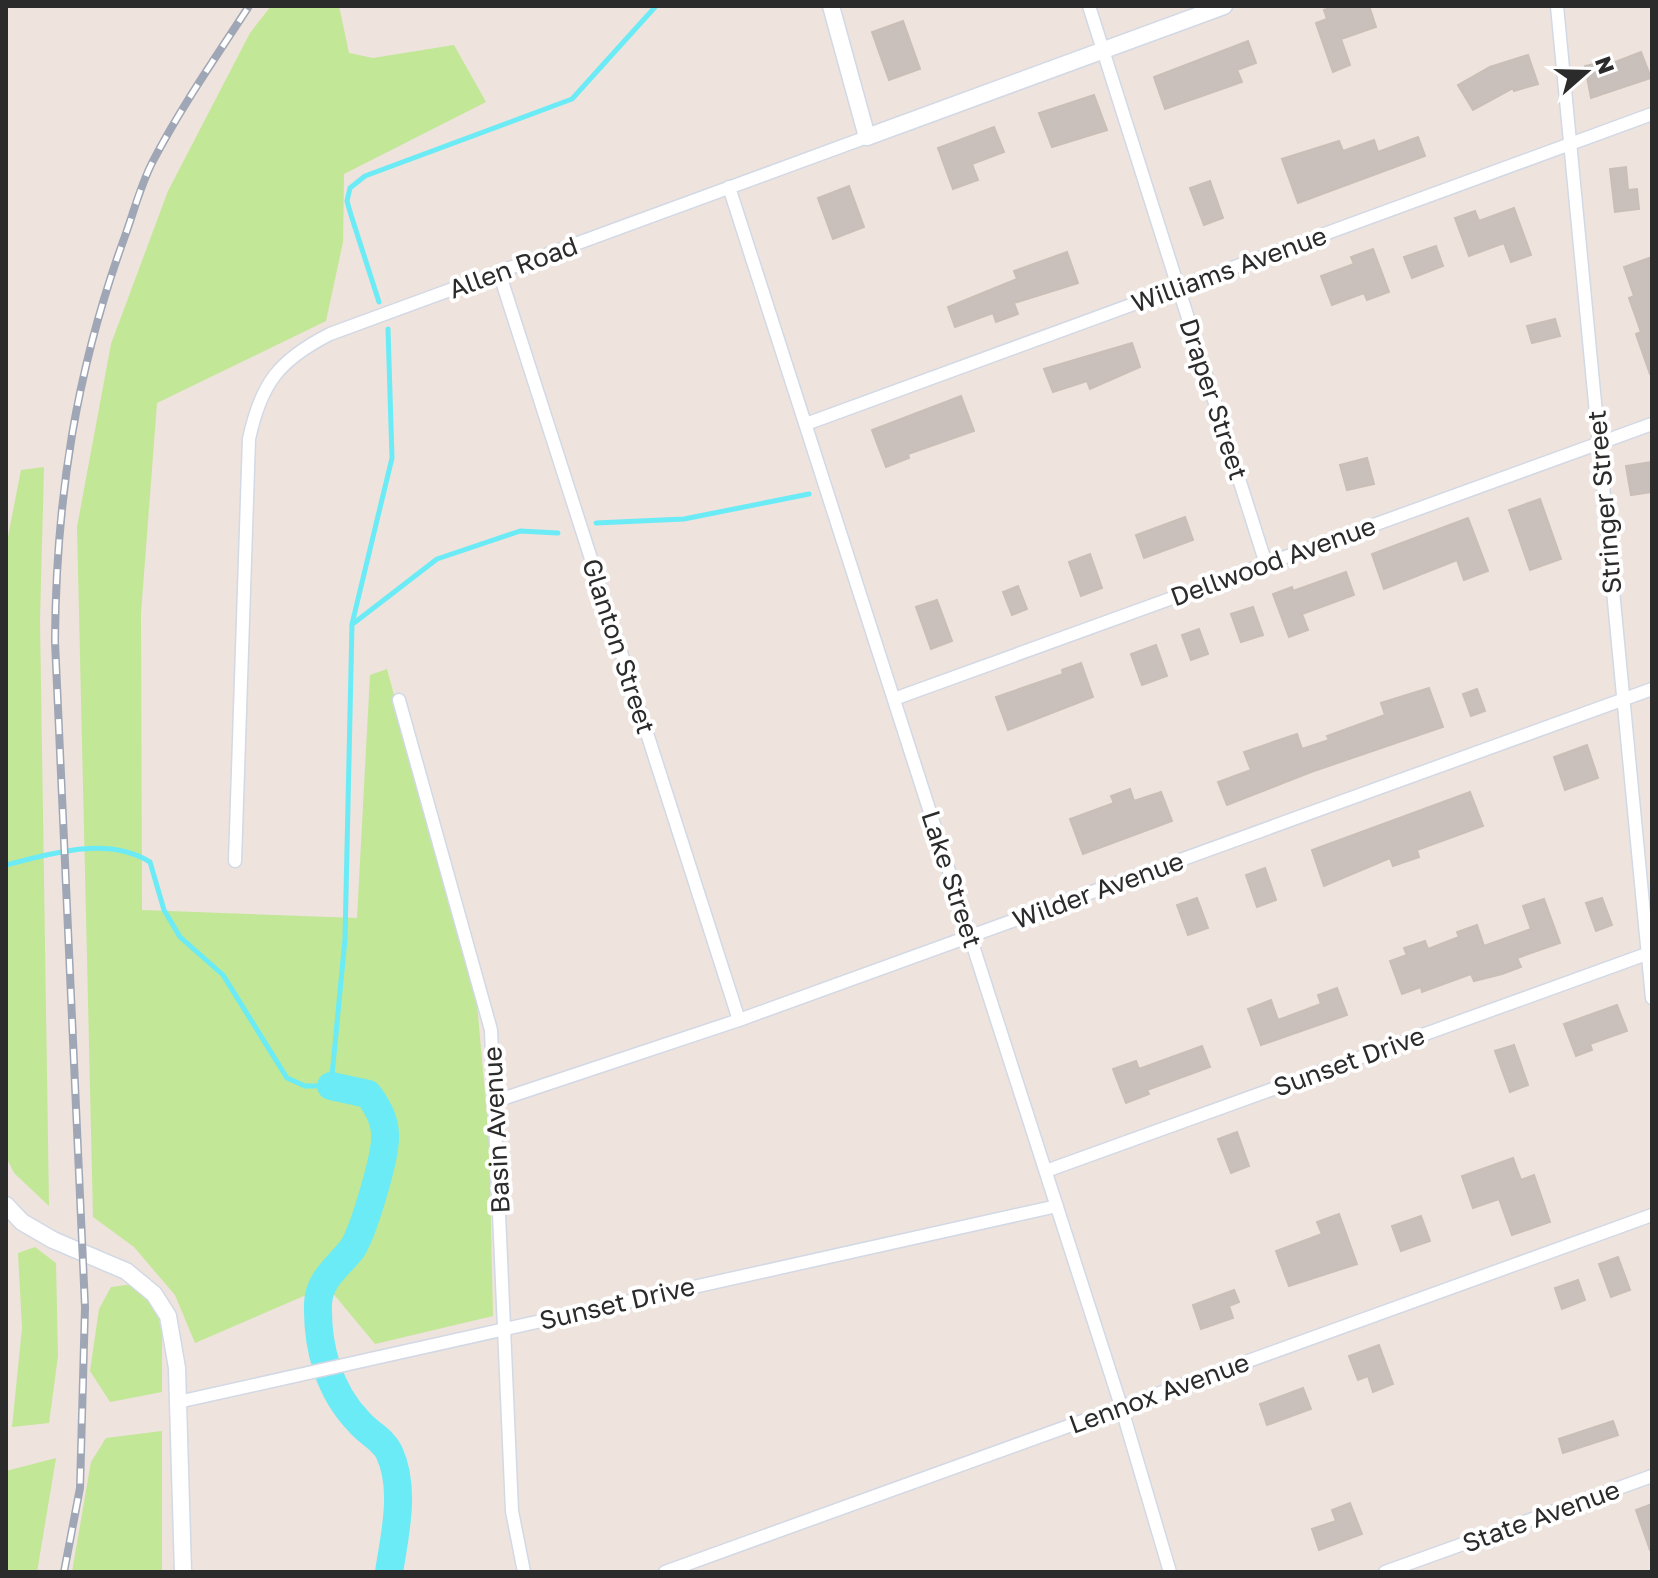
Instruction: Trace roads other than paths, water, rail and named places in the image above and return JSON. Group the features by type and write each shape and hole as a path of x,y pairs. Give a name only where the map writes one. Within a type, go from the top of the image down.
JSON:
{"street":[{"path":"831,6 867,137"},
{"name":"Draper Street","path":"1089,6 1266,564"},
{"name":"Allen Road","path":"235,861 249,439 263,394 287,360 307,346 499,272 1224,6"},
{"name":"Stringer Street","path":"1557,6 1652,998"},
{"name":"Williams Avenue","path":"806,424 1652,114"},
{"name":"Lake Street","path":"729,187 1121,1406 1170,1572"},
{"name":"Glanton Street","path":"499,272 739,1020"},
{"name":"Dellwood Avenue","path":"894,699 1652,424"},
{"name":"Wilder Avenue","path":"496,1101 739,1020 1652,689"},
{"name":"Basin Avenue","path":"399,700 484,1000 495,1059 512,1511 524,1572"},
{"name":"Sunset Drive","path":"1046,1171 1650,952"},
{"path":"6,1205 37,1232 109,1261 154,1294 168,1316 175,1345 183,1572"},
{"name":"Sunset Drive","path":"178,1402 1057,1206"},
{"name":"Lennox Avenue","path":"665,1572 1652,1215"},
{"name":"State Avenue","path":"1385,1572 1652,1476"}],"waterway":[{"path":"379,302 347,201 350,188 365,176 572,99 656,6"},
{"path":"6,865 61,852 98,848 133,854 150,862 164,910 180,937 223,975 287,1078 305,1086 331,1086 345,939 352,624 392,458 388,329"},
{"path":"596,523 684,519 809,494"},
{"path":"354,623 437,559 520,531 558,533"},
{"path":"331,1086 368,1094 381,1114 385,1132 381,1162 362,1228 352,1249 325,1281 319,1295 318,1320 327,1368 340,1397 363,1426 386,1447 394,1466 398,1511 389,1572"}],"railway":[{"path":"64,1572 80,1488 85,1307 55,641 59,536 65,485 72,435 94,336 145,179 175,121 249,6"}]}
